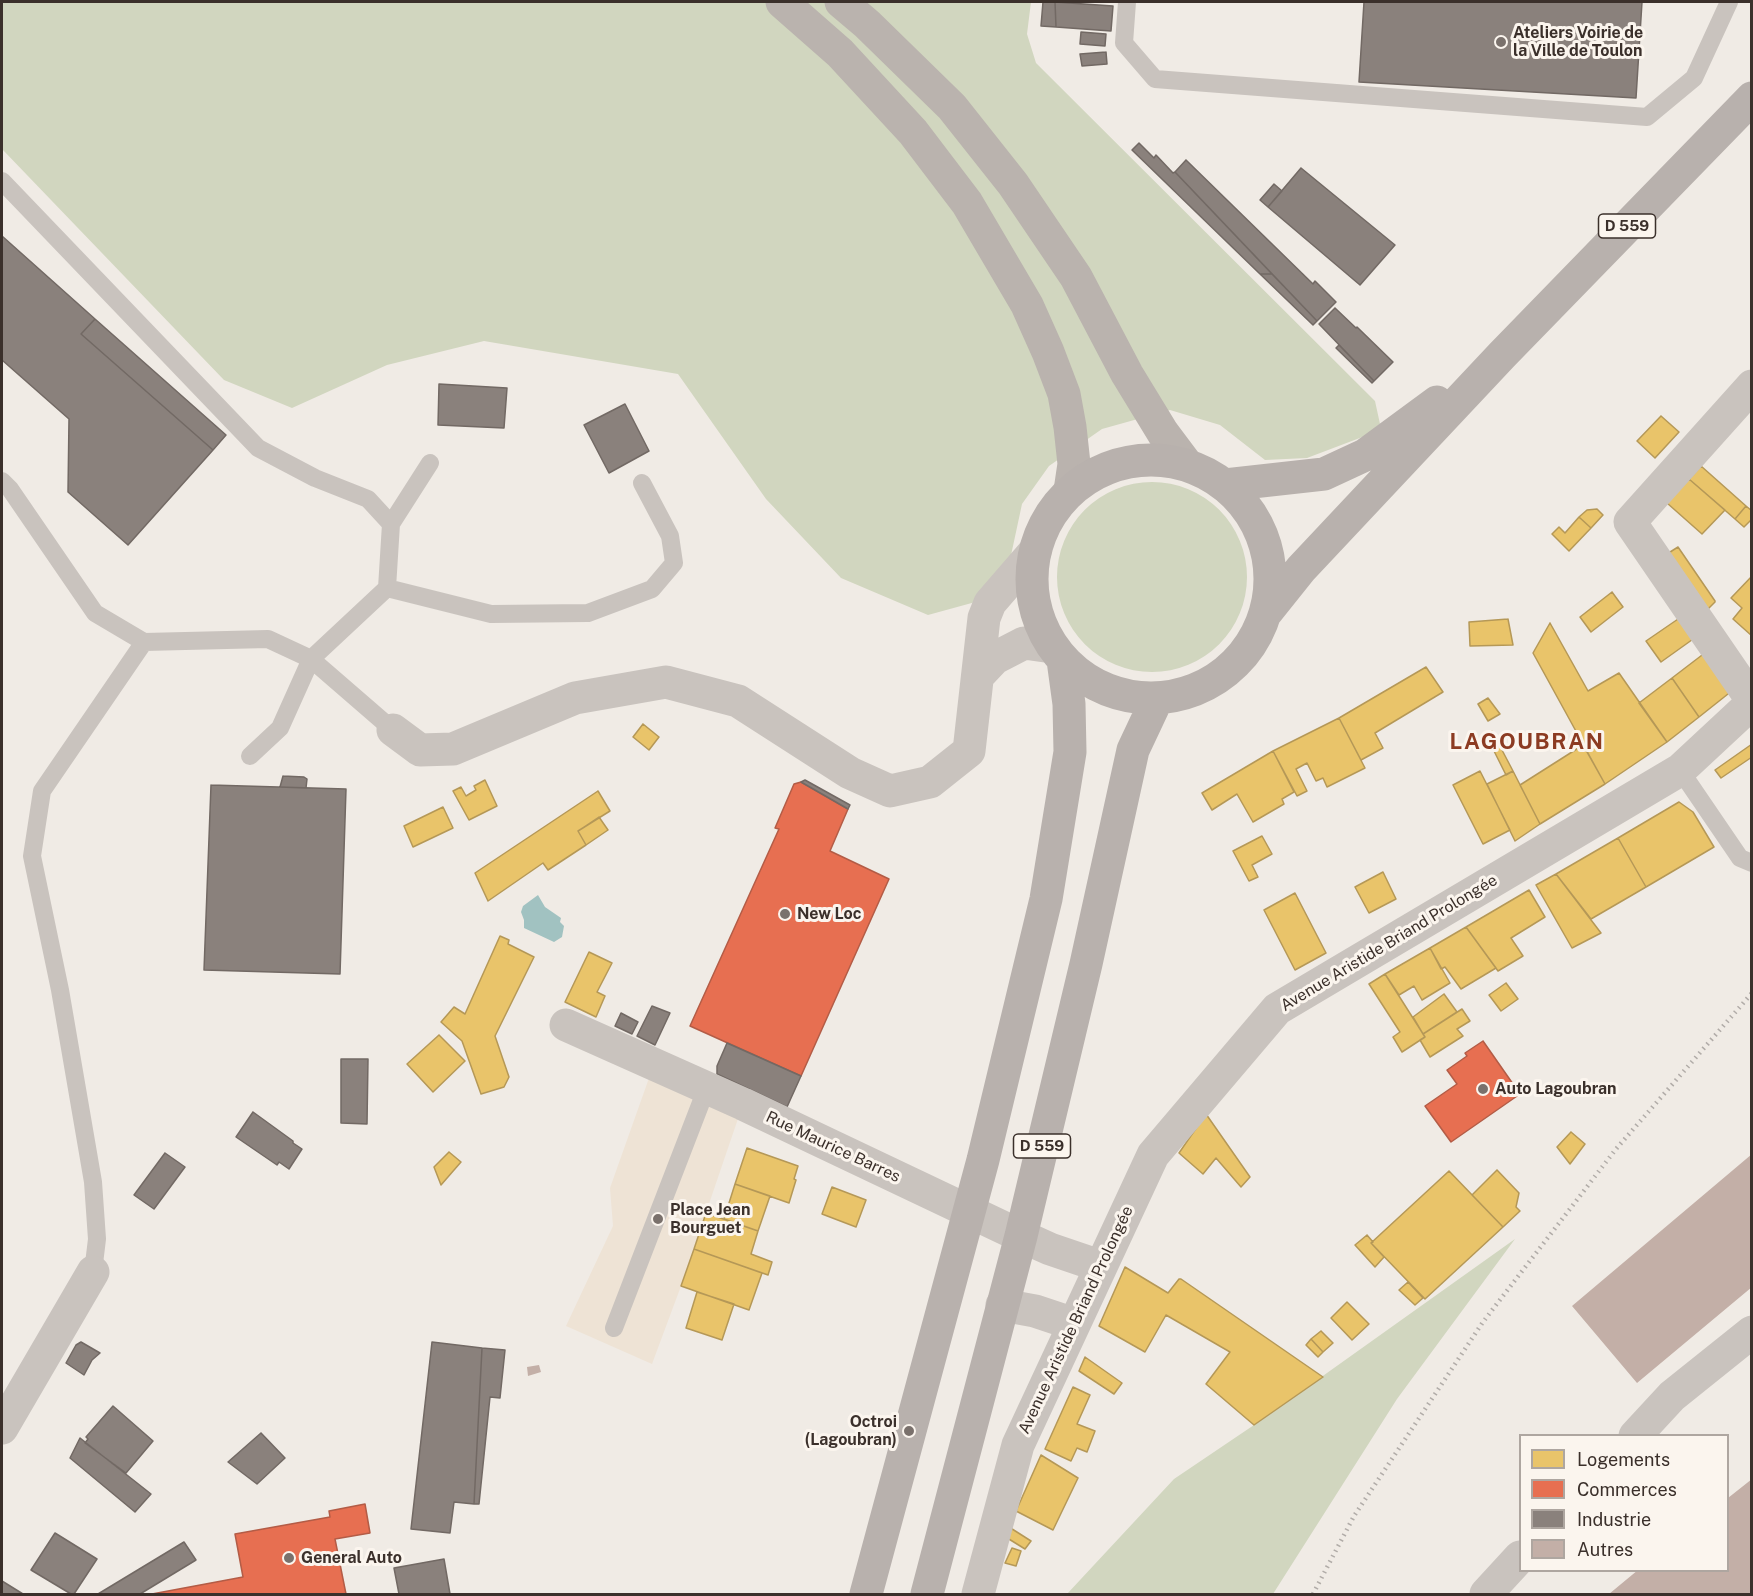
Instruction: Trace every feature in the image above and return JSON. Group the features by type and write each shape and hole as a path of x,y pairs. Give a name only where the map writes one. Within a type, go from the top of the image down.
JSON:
{"main road":[{"path":"782,2 840,53 913,132 967,203 1027,305 1064,394 1074,464 1070,491"},
{"path":"841,2 867,24 952,107 1013,184 1076,277 1127,374 1163,433 1187,465"},
{"name":"D 559","path":"1265,614 1301,569 1502,355 1752,98"},
{"name":"D 559","path":"1225,485 1324,474 1365,455 1502,355"},
{"path":"1156,460 1187,465 1207,473 1225,485 1245,505 1260,530 1269,557 1270,585 1265,614 1250,646 1225,673 1193,691 1157,699 1122,695 1090,682 1058,653 1041,625 1033,601 1032,575 1035,550 1048,519 1070,491 1095,473 1125,462 1156,460"},
{"name":"D 559","path":"866,1594 969,1211 1048,888 1070,752 1069,704 1058,653"},
{"name":"D 559","path":"927,1594 1021,1236 1086,964 1133,750 1157,699"}],"street":[{"path":"1752,386 1630,522 1752,701"},
{"path":"393,730 420,750 453,749 575,698 666,682 738,701 850,772 890,791 930,782 969,751 984,618 990,603 1035,550"},
{"path":"978,676 995,658 1024,644 1058,653"},
{"name":"Avenue Aristide Briand Prolongée","path":"978,1594 1018,1445 1153,1155 1277,1009 1680,770 1752,701"},
{"name":"Rue Maurice Barres","path":"566,1025 707,1088 1021,1236 1050,1249 1100,1266"},
{"path":"2,1428 93,1272"},
{"path":"1002,1305 1035,1311 1074,1323"},
{"path":"1637,1434 1672,1396 1752,1332"},
{"path":"1486,1594 1519,1559"}],"lane":[{"path":"1127,2 1124,43 1155,79 1647,117 1694,78 1729,2"},
{"path":"2,181 258,448 315,478 368,499 391,524"},
{"path":"250,756 280,728 311,659 387,588 391,524 430,463"},
{"path":"2,481 22,506 95,613 144,642 268,639 311,659 393,730"},
{"path":"387,588 491,614 588,613 652,589 674,563 670,536 642,483"},
{"path":"93,1272 97,1239 93,1182 60,990 32,856 42,791 144,642"},
{"path":"1680,770 1740,858 1752,863"},
{"path":"614,1328 707,1088"}],"green space":[{"path":"2,2 1031,2 1027,34 1036,63 1375,401 1380,424 1365,436 1307,458 1265,460 1220,425 1170,410 1102,429 1049,466 1022,504 1007,574 979,601 928,615 841,578 766,499 678,374 484,341 387,365 292,408 224,380 2,149"},
{"path":"1152,482 1179,486 1205,498 1219,510 1231,524 1243,550 1247,577 1243,604 1231,630 1219,644 1205,656 1179,668 1152,672 1125,668 1099,656 1085,644 1073,630 1061,604 1057,577 1061,550 1073,524 1085,510 1099,498 1125,486"},
{"path":"1515,1239 1397,1399 1273,1594 1067,1594 1174,1479 1254,1425"}],"shaded area":[{"name":"Place Jean Bourguet","path":"654,1064 743,1104 652,1364 566,1326 613,1226 610,1188"}],"water":[{"path":"538,895 545,907 561,918 560,922 564,926 562,937 554,942 524,928 521,912 523,906"}],"building: Logements":[{"path":"1661,416 1679,432 1655,458 1637,441"},
{"path":"1701,466 1746,506 1735,519 1689,479"},
{"path":"1689,479 1725,510 1702,534 1667,503"},
{"path":"1746,506 1752,511 1752,519 1744,527 1735,519"},
{"path":"1597,509 1603,515 1591,528 1579,517 1587,510"},
{"path":"1579,517 1591,528 1569,551 1552,534 1559,527 1565,533"},
{"path":"1678,547 1715,601 1707,610 1667,554"},
{"path":"1752,576 1752,636 1733,619 1742,608 1731,598"},
{"path":"1612,592 1623,607 1591,632 1580,617"},
{"path":"1681,617 1696,637 1661,662 1646,641"},
{"path":"1508,619 1513,645 1470,646 1469,622"},
{"path":"1550,623 1588,691 1619,673 1667,742 1605,784 1533,653"},
{"path":"1706,652 1733,690 1699,717 1672,678"},
{"path":"1426,667 1443,692 1375,733 1383,748 1361,760 1339,718"},
{"path":"1672,678 1699,717 1667,742 1639,703"},
{"path":"1488,698 1500,714 1488,721 1478,704"},
{"path":"1339,718 1365,768 1327,787 1323,778 1316,781 1307,763 1296,769 1307,791 1297,796 1273,751"},
{"path":"643,724 659,737 649,750 633,737"},
{"path":"1492,731 1513,771 1506,775 1486,735"},
{"path":"1752,744 1752,757 1721,778 1715,770"},
{"path":"1583,745 1605,784 1540,824 1520,785"},
{"path":"1273,751 1294,792 1282,799 1284,804 1253,822 1237,794 1212,810 1202,793"},
{"path":"1480,771 1510,830 1483,844 1453,785"},
{"path":"1513,771 1540,824 1515,841 1487,784"},
{"path":"485,780 497,806 469,820 453,791 461,787 466,796 476,790 474,786"},
{"path":"598,791 610,811 578,831 586,845 548,870 543,863 488,901 475,873"},
{"path":"1679,802 1693,812 1714,847 1646,887 1618,838"},
{"path":"443,807 453,828 413,847 404,826"},
{"path":"599,817 608,830 586,845 578,831"},
{"path":"1262,836 1272,854 1252,865 1258,877 1249,881 1233,851"},
{"path":"1618,838 1646,887 1591,919 1556,874"},
{"path":"1383,872 1396,899 1369,913 1355,887"},
{"path":"1556,874 1601,933 1572,948 1536,885"},
{"path":"1529,890 1545,917 1511,938 1523,956 1498,971 1466,927"},
{"path":"1295,893 1326,953 1295,970 1264,910"},
{"path":"1466,927 1496,968 1461,989 1445,967 1441,969 1430,948"},
{"path":"500,936 509,940 508,944 534,957 495,1036 509,1077 504,1087 481,1094 462,1041 441,1022 454,1007 465,1014"},
{"path":"1430,948 1450,983 1422,1000 1414,986 1399,995 1385,974"},
{"path":"589,952 612,963 597,992 605,996 596,1017 565,1002"},
{"path":"1385,974 1425,1037 1402,1052 1393,1037 1400,1032 1369,984"},
{"path":"1506,983 1518,999 1501,1011 1489,995"},
{"path":"1444,994 1457,1012 1423,1034 1413,1017"},
{"path":"1462,1009 1470,1021 1457,1029 1463,1036 1430,1057 1420,1040 1425,1037 1423,1034"},
{"path":"439,1035 465,1061 433,1092 407,1064"},
{"path":"1206,1114 1250,1177 1241,1187 1216,1158 1203,1174 1179,1153"},
{"path":"1571,1132 1585,1144 1570,1164 1557,1147"},
{"path":"747,1148 798,1166 789,1203 735,1184"},
{"path":"449,1152 461,1162 441,1185 434,1167"},
{"path":"1497,1170 1519,1193 1516,1207 1520,1211 1503,1227 1472,1195"},
{"path":"1449,1171 1503,1227 1425,1299 1371,1243"},
{"path":"735,1184 770,1196 758,1231 724,1219"},
{"path":"832,1187 866,1200 856,1227 822,1214"},
{"path":"706,1213 758,1231 751,1254 772,1262 768,1275 694,1249"},
{"path":"1367,1235 1384,1257 1375,1267 1355,1245"},
{"path":"694,1249 762,1273 749,1310 681,1286"},
{"path":"1125,1267 1168,1293 1181,1279 1323,1377 1254,1425 1206,1384 1230,1352 1166,1315 1145,1352 1099,1326"},
{"path":"1408,1282 1423,1298 1415,1305 1399,1290"},
{"path":"697,1292 734,1304 722,1340 686,1328"},
{"path":"1347,1302 1369,1324 1352,1340 1331,1318"},
{"path":"1321,1331 1333,1343 1323,1352 1311,1339"},
{"path":"1311,1339 1323,1352 1318,1357 1306,1345"},
{"path":"1085,1357 1122,1383 1114,1394 1079,1371"},
{"path":"1073,1387 1090,1395 1077,1424 1095,1431 1087,1452 1077,1448 1071,1461 1045,1449"},
{"path":"1041,1455 1078,1478 1053,1530 1016,1511"},
{"path":"1009,1527 1031,1541 1025,1549 1004,1536"},
{"path":"1012,1548 1021,1551 1016,1566 1005,1563"}],"building: Commerces":[{"path":"801,782 848,809 830,851 889,879 801,1076 690,1026 779,829 775,828 794,784"},
{"name":"Auto Lagoubran","path":"1483,1041 1520,1094 1451,1142 1425,1106 1457,1084 1447,1070 1467,1056 1465,1053"},
{"name":"General Auto","path":"365,1504 370,1533 335,1539 346,1594 152,1594 243,1577 235,1534 330,1517 329,1511"}],"building: Industrie":[{"path":"1043,2 1055,2 1056,27 1041,26"},
{"path":"1055,2 1113,6 1111,31 1056,27"},
{"name":"Ateliers Voirie de la Ville de Toulon","path":"1364,2 1642,2 1636,98 1359,82"},
{"path":"1081,32 1106,34 1105,46 1080,44"},
{"path":"1106,52 1107,64 1082,66 1080,54"},
{"path":"1139,143 1154,158 1156,155 1173,173 1175,172 1272,274 1260,274 1132,150"},
{"path":"1186,160 1313,284 1315,281 1336,302 1317,321 1175,172"},
{"path":"1301,168 1395,245 1360,285 1268,207"},
{"path":"1274,184 1282,191 1268,207 1260,200"},
{"path":"2,236 95,319 81,334 213,450 128,545 68,492 69,419 2,360"},
{"path":"1260,274 1272,274 1317,321 1313,325"},
{"path":"1335,308 1393,362 1374,381 1319,324"},
{"path":"95,319 226,435 213,450 81,334"},
{"path":"1339,345 1374,381 1372,383 1336,348"},
{"path":"439,384 507,388 504,428 438,425"},
{"path":"625,404 649,451 609,473 584,425"},
{"path":"283,776 304,777 307,779 306,788 280,787"},
{"path":"805,780 850,805 848,809 801,782"},
{"path":"211,785 346,789 340,974 204,970"},
{"path":"652,1006 670,1013 655,1045 637,1036"},
{"path":"621,1013 638,1022 632,1034 615,1026"},
{"path":"727,1043 801,1076 787,1107 717,1074 717,1066"},
{"path":"341,1059 368,1059 367,1124 341,1123"},
{"path":"253,1112 302,1149 289,1169 279,1162 277,1165 236,1137"},
{"path":"165,1153 185,1167 154,1209 134,1195"},
{"path":"81,1342 100,1353 92,1360 84,1375 66,1363 76,1345"},
{"path":"432,1342 482,1348 474,1504 454,1502 450,1533 411,1529"},
{"path":"482,1348 505,1350 500,1398 490,1397 479,1504 474,1504"},
{"path":"113,1406 153,1441 126,1473 85,1443 88,1439 86,1437"},
{"path":"261,1433 285,1458 257,1484 228,1462"},
{"path":"80,1438 151,1494 135,1512 70,1458"},
{"path":"55,1533 97,1559 74,1594 31,1570"},
{"path":"184,1542 196,1560 140,1594 98,1594"},
{"path":"444,1559 450,1594 399,1594 394,1568"},
{"path":"2,1581 23,1594 2,1594"}],"building: Autres":[{"path":"1752,1154 1752,1287 1637,1383 1572,1306"},
{"path":"539,1365 541,1372 528,1376 527,1367"},
{"path":"1752,1479 1752,1594 1609,1594 1636,1572 1729,1572 1729,1497"}],"railway":[{"path":"1313,1594 1354,1516 1483,1322 1616,1149 1752,993"}],"place":[{"name":"Ateliers Voirie de la Ville de Toulon","path":"1501,42"},
{"name":"New Loc","path":"785,914"},
{"name":"Auto Lagoubran","path":"1483,1089"},
{"name":"Place Jean Bourguet","path":"658,1219"},
{"name":"Octroi (Lagoubran)","path":"909,1431"},
{"name":"General Auto","path":"289,1558"}],"district":[{"name":"LAGOUBRAN","path":"1527,742"}]}
